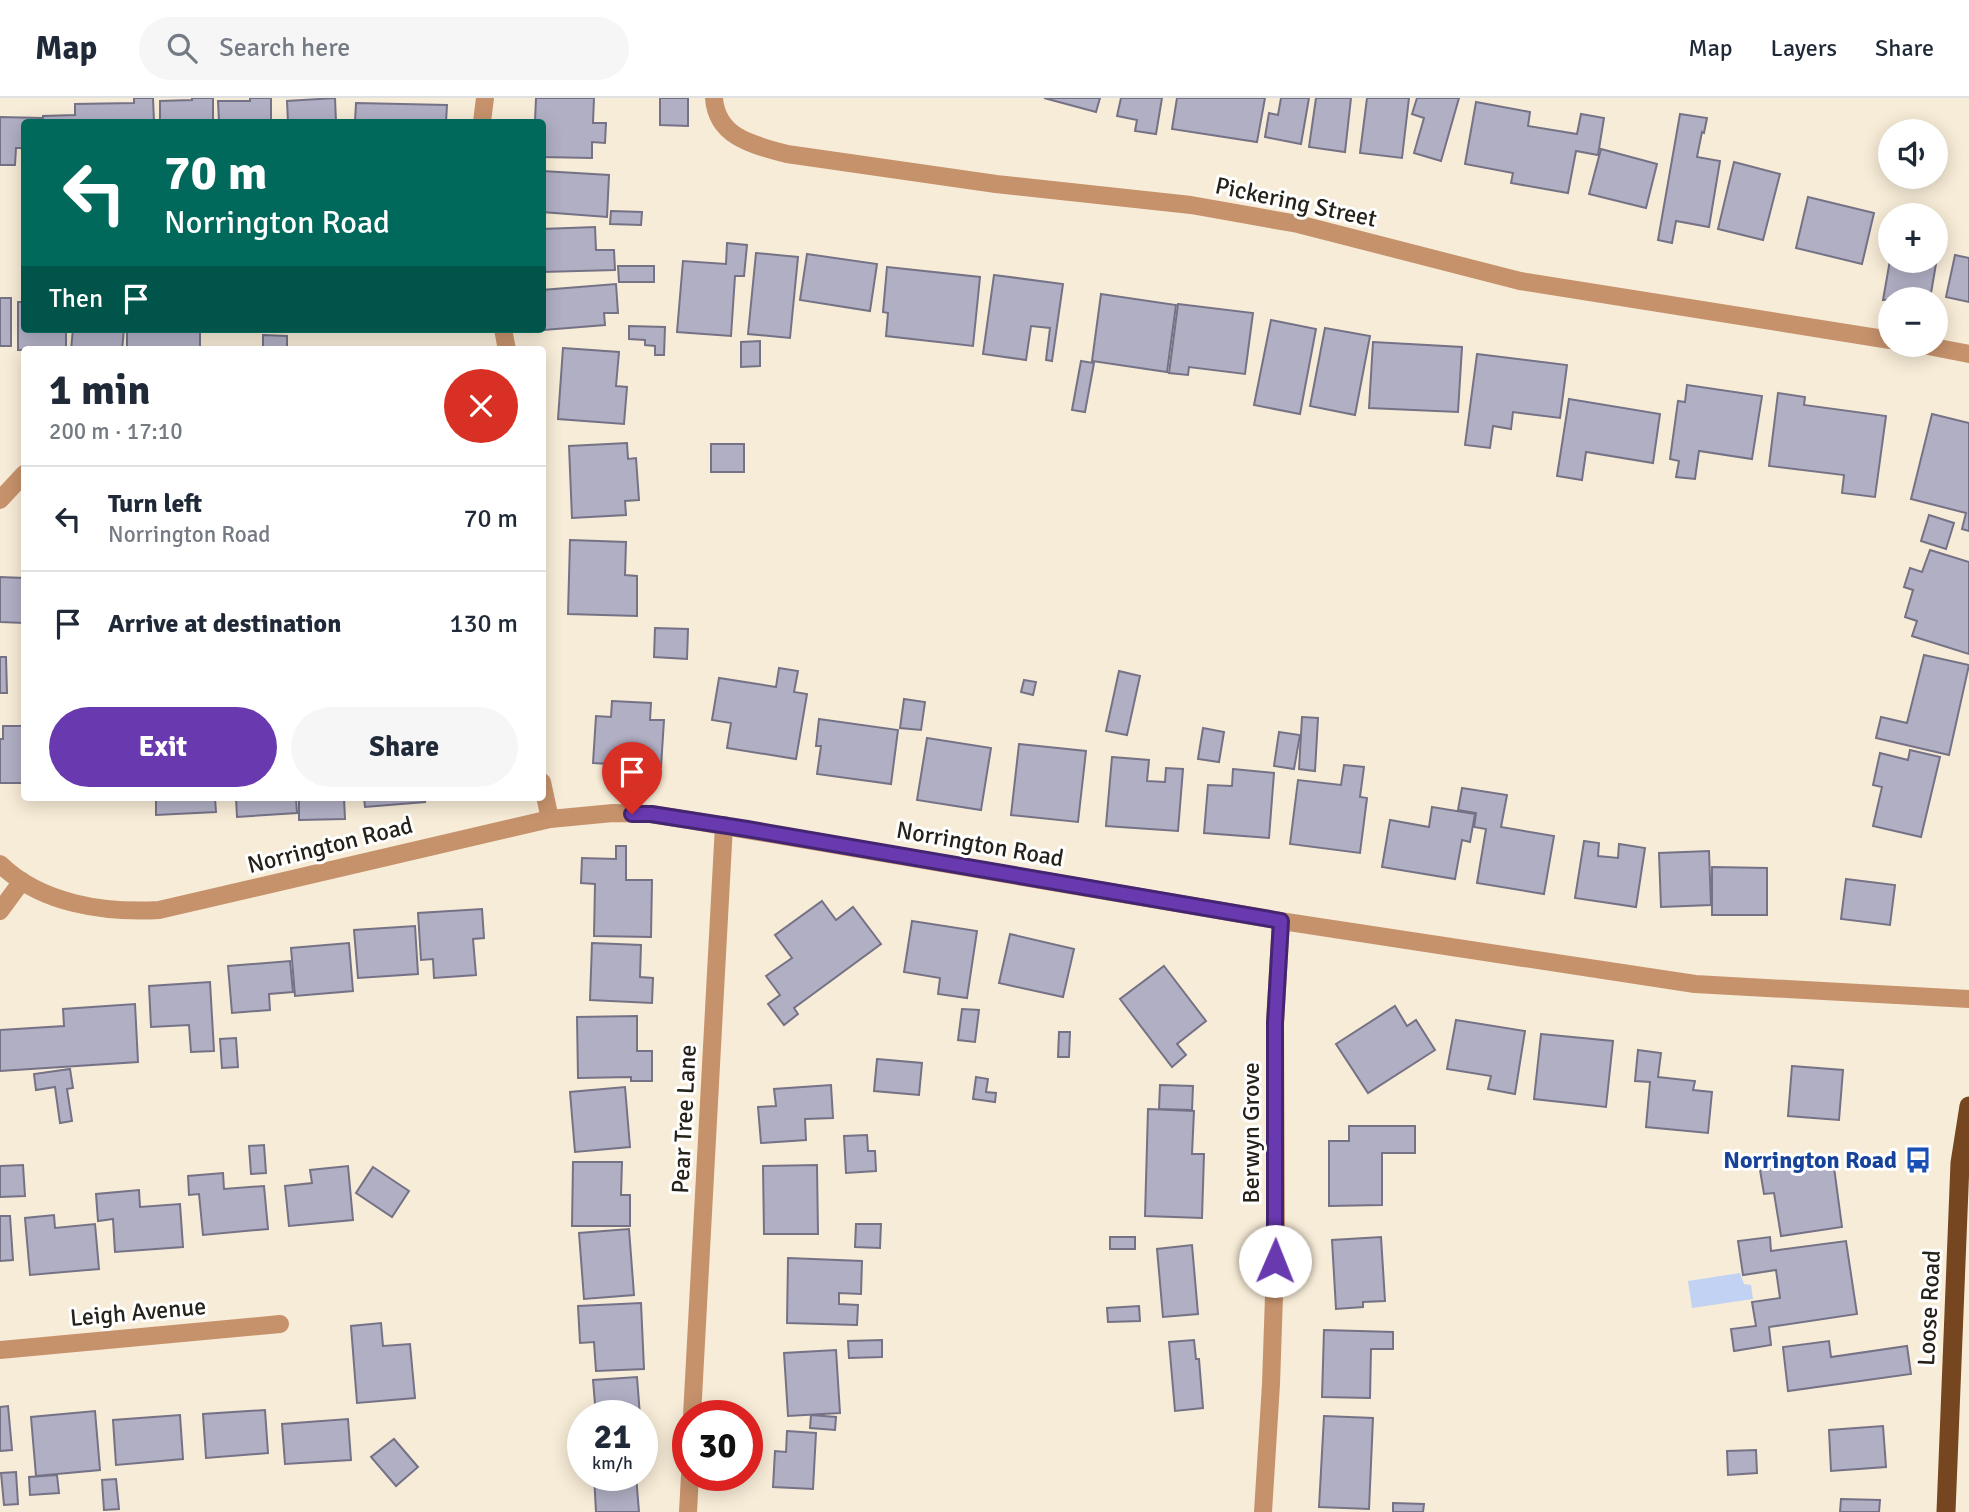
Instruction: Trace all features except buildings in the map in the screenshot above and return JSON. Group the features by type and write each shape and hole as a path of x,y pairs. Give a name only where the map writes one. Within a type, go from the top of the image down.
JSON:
{"highway":[{"name":"Loose Road","path":"1946,1512 1960,1163 1969,1106"}],"street":[{"path":"482,119 485,98"},
{"name":"Pickering Street","path":"714,98 717,117 734,135 753,145 787,154 996,184 1191,205 1298,224 1520,281 1878,338"},
{"path":"1948,350 1969,354"},
{"path":"0,500 21,477"},
{"path":"546,800 550,819"},
{"name":"Norrington Road","path":"0,864 22,881 46,894 97,909 130,912 159,910 550,819 613,813 651,814 1281,921 1587,969 1695,984 1969,999"},
{"name":"Pear Tree Lane","path":"693,1400 723,825"},
{"path":"0,911 22,881"},
{"name":"Berwyn Grove","path":"1263,1512 1276,1237 1275,1023 1281,921"},
{"name":"Leigh Avenue","path":"0,1350 280,1324"},
{"path":"688,1512 689,1491"}],"water":[{"path":"1740,1273 1744,1284 1751,1285 1753,1299 1692,1308 1688,1281"}],"place":[{"name":"Norrington Road","path":"1918,1160"}],"route":[{"path":"632,814 651,814 747,829 1281,921 1275,1023 1275,1261"}]}
